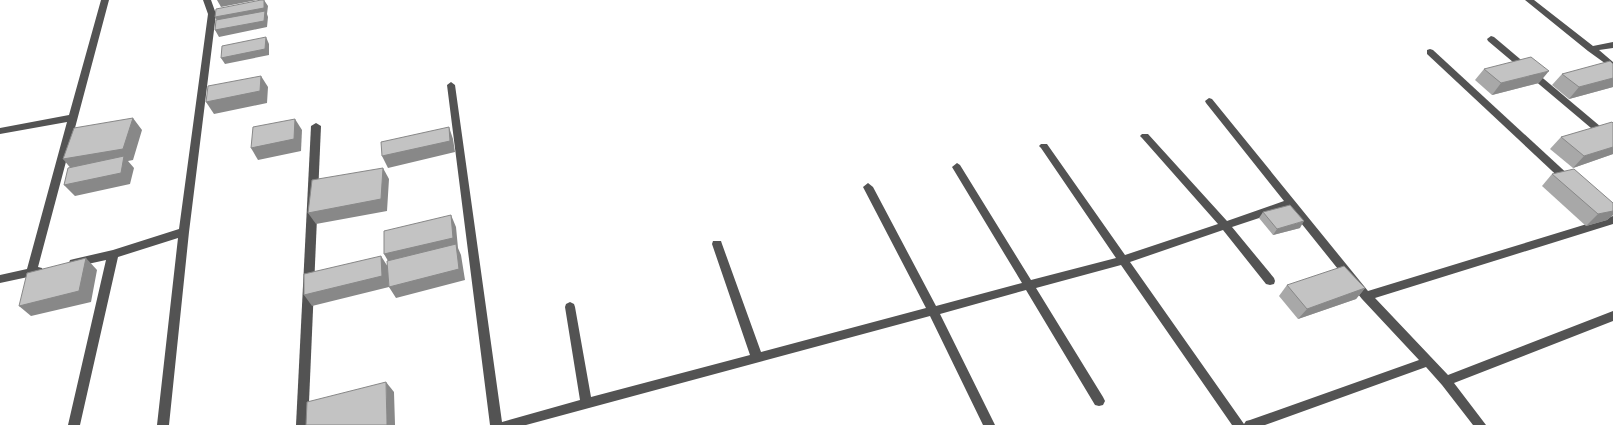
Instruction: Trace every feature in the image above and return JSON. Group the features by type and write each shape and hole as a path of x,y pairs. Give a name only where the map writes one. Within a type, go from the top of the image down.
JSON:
{"street":[{"path":"31,273 105,0"},
{"path":"163,425 184,232 212,14 207,0"},
{"path":"1532,0 1613,66"},
{"path":"1491,39 1613,142"},
{"path":"1591,49 1613,44"},
{"path":"1430,52 1575,187"},
{"path":"451,85 496,425"},
{"path":"1209,101 1366,296 1446,382 1480,425"},
{"path":"0,131 73,118"},
{"path":"302,425 316,126"},
{"path":"1145,136 1225,225 1270,281"},
{"path":"1044,146 1239,425"},
{"path":"957,167 1099,400"},
{"path":"868,187 933,311 989,425"},
{"path":"506,425 1123,260 1291,202"},
{"path":"1366,296 1610,218"},
{"path":"67,264 113,254 184,232"},
{"path":"717,244 756,358"},
{"path":"74,425 113,254"},
{"path":"0,280 49,268"},
{"path":"570,307 586,404"},
{"path":"1446,382 1613,316"},
{"path":"1250,425 1428,362"}],"building":[{"path":"264,0 264,8 215,17 216,9"},
{"path":"265,11 264,21 215,30 216,20"},
{"path":"266,37 265,49 221,58 222,46"},
{"path":"1531,57 1549,71 1501,83 1484,69"},
{"path":"1610,61 1613,64 1613,78 1579,87 1562,74"},
{"path":"261,76 260,91 206,102 208,86"},
{"path":"133,118 123,149 63,159 74,128"},
{"path":"295,119 294,139 251,148 253,127"},
{"path":"1612,122 1613,147 1584,156 1561,137"},
{"path":"449,127 450,141 382,156 381,142"},
{"path":"124,156 121,173 64,185 68,168"},
{"path":"383,168 381,199 308,213 312,180"},
{"path":"1574,169 1613,203 1613,211 1598,214 1552,174"},
{"path":"1290,205 1304,221 1277,229 1263,212"},
{"path":"451,215 453,238 384,254 384,231"},
{"path":"456,244 459,269 389,287 387,261"},
{"path":"381,256 382,276 304,295 304,274"},
{"path":"86,258 79,291 19,306 27,273"},
{"path":"1344,266 1365,288 1307,309 1287,285"},
{"path":"386,382 387,425 306,425 307,402"}]}
